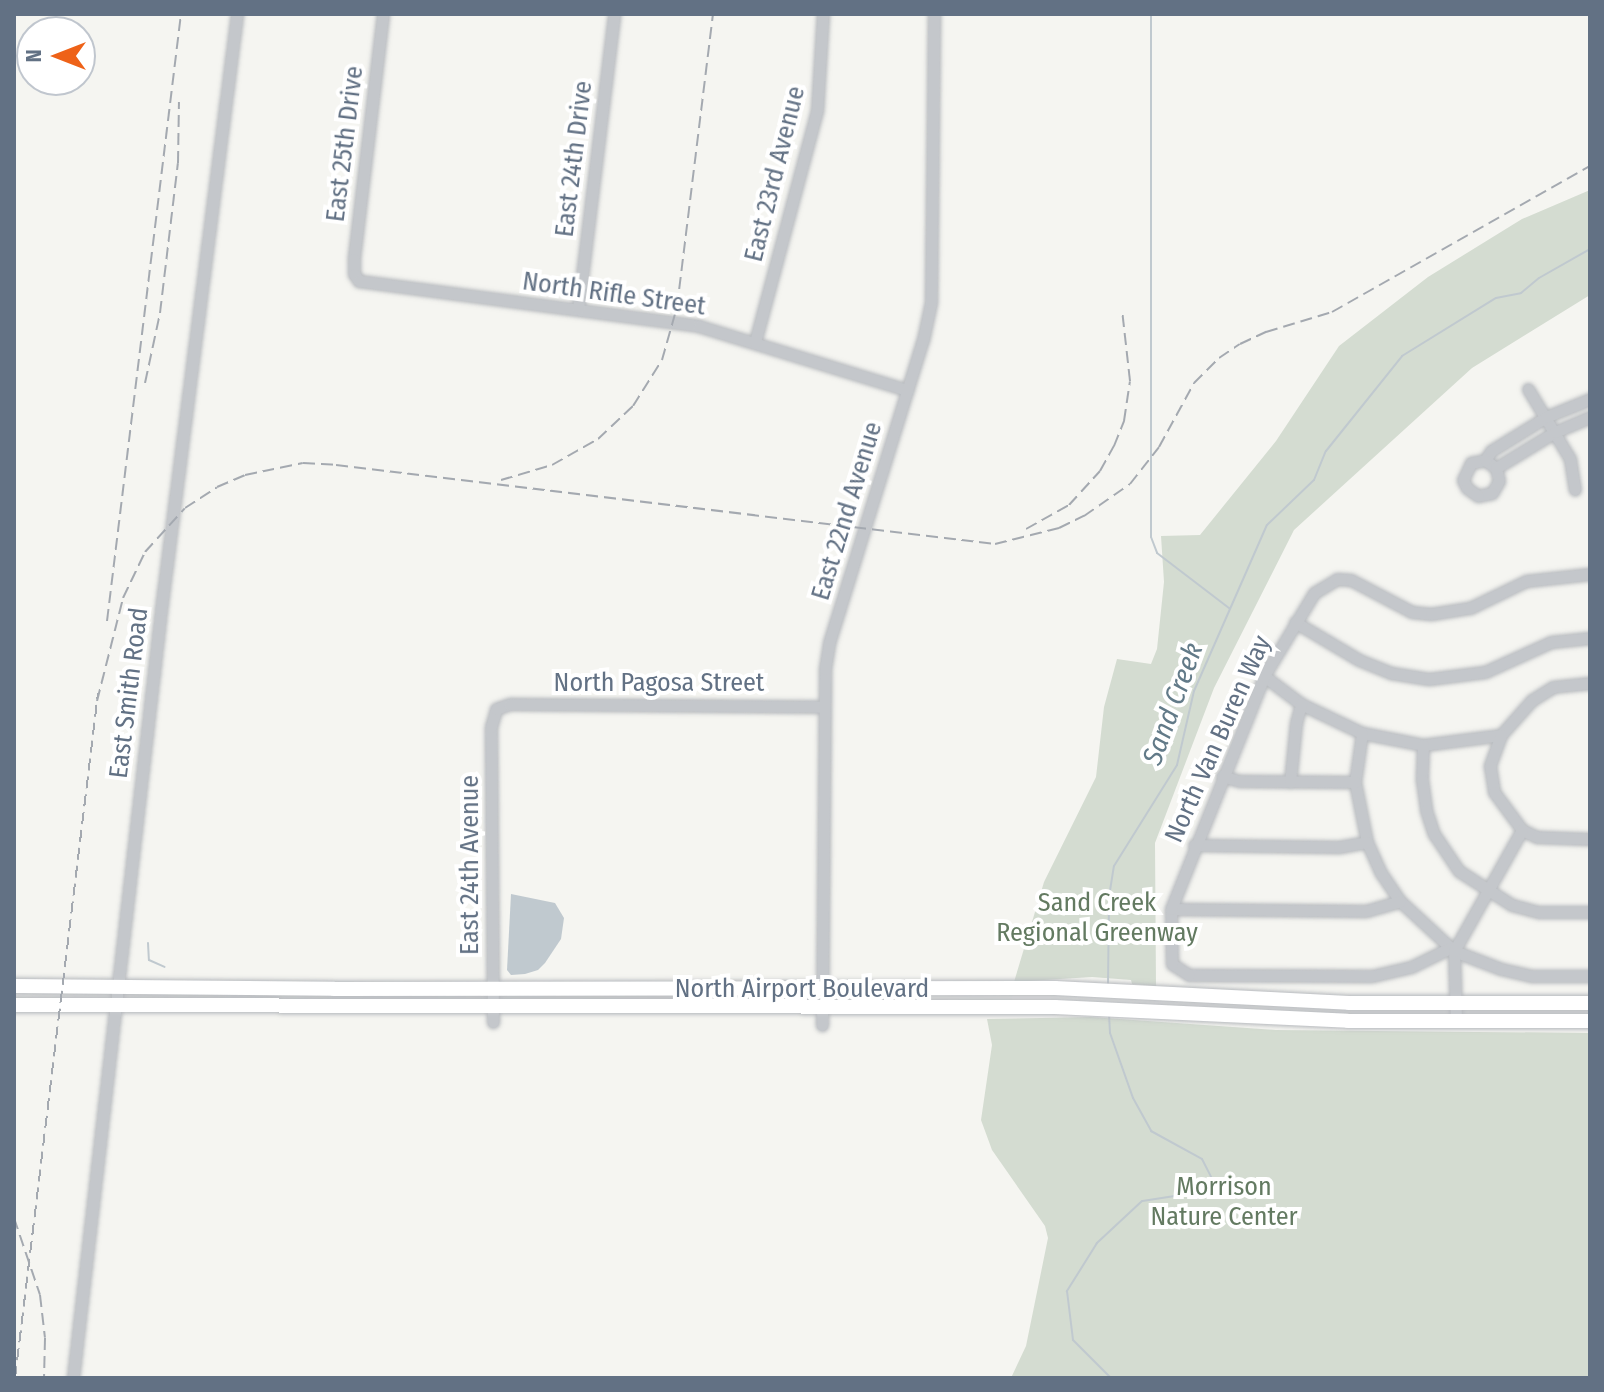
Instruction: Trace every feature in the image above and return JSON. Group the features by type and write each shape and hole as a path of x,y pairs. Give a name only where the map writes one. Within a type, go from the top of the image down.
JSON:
{"main road":[{"name":"North Airport Boulevard","path":"14,986 1055,988 1323,1002 1590,1003"},
{"name":"North Airport Boulevard","path":"14,1005 493,1014 822,1007 1055,1007 1348,1021 1590,1021"}],"street":[{"name":"East Smith Road","path":"73,1378 161,610 237,14"},
{"name":"East 25th Drive","path":"357,278 354,259 383,14"},
{"name":"East 24th Drive","path":"578,309 614,14"},
{"name":"East 23rd Avenue","path":"755,342 817,111 823,14"},
{"name":"East 22nd Avenue","path":"822,1025 823,707 829,643 928,322 934,282 934,14"},
{"name":"North Rifle Street","path":"357,278 393,287 674,321 755,342 907,390"},
{"path":"1528,389 1570,459 1575,490"},
{"path":"1485,460 1496,468 1499,481 1492,493 1472,493 1463,480 1467,468 1485,460 1491,451 1546,417 1590,399"},
{"path":"1496,468 1555,432 1590,417"},
{"name":"North Van Buren Way","path":"1452,949 1411,967 1372,976 1189,975 1172,964 1171,909 1264,676 1314,593 1337,579 1351,580 1412,612 1431,614 1470,608 1526,581 1590,574"},
{"path":"1295,622 1359,660 1391,673 1429,679 1485,672 1551,642 1590,638"},
{"path":"1264,676 1301,704 1362,733 1423,745 1501,735"},
{"path":"1590,683 1553,687 1516,715 1501,735 1490,766 1494,792 1522,830 1537,837 1590,839"},
{"name":"North Pagosa Street","path":"496,709 510,704 823,707"},
{"path":"1290,782 1301,704"},
{"name":"East 24th Avenue","path":"493,1014 491,727 496,709"},
{"path":"1362,733 1355,782 1367,842 1381,873 1400,901 1452,949 1501,969 1532,976 1590,976"},
{"path":"1423,745 1422,780 1434,834 1459,871 1487,892 1512,905 1539,912 1590,912"},
{"path":"1222,776 1239,781 1355,782"},
{"path":"1456,1021 1452,949 1522,830"},
{"path":"1194,845 1339,847 1367,842"},
{"path":"1171,909 1192,912 1366,911 1400,901"}],"green space":[{"name":"Sand Creek Regional Greenway","path":"1590,190 1590,295 1472,368 1294,530 1214,688 1155,843 1156,986 1132,984 1131,980 1092,977 1014,982 1044,882 1096,777 1104,707 1117,659 1151,664 1157,649 1164,582 1161,536 1200,535 1276,441 1339,346 1428,277 1522,219"},
{"name":"Morrison Nature Center","path":"1091,1017 1276,1030 1590,1033 1590,1378 1011,1378 1026,1346 1048,1238 1045,1226 992,1150 981,1120 992,1045 987,1019"}],"shaded area":[{"path":"511,894 555,903 564,918 561,939 545,963 538,970 525,974 511,975 507,970"}],"waterway":[{"path":"1151,14 1151,537 1157,553 1229,608"},
{"name":"Sand Creek","path":"1108,984 1109,897 1114,866 1177,765 1194,691 1267,525 1314,480 1326,451 1402,356 1496,298 1521,293 1539,278 1590,249"},
{"path":"148,943 149,960 165,967"},
{"name":"Sand Creek","path":"1109,1014 1110,1033 1133,1098 1151,1131 1202,1159 1212,1179 1210,1185 1181,1195 1142,1201 1097,1243 1067,1291 1073,1340 1111,1378"}],"railway":[{"path":"107,621 181,14"},
{"path":"501,480 552,465 598,439 633,406 662,360 677,307 713,14"},
{"path":"145,383 160,313 178,163 179,102"},
{"path":"97,701 123,598 145,552 185,508 217,487 245,475 303,463 336,465 995,544 1059,528 1084,516 1130,484 1159,447 1194,383 1219,358 1240,344 1266,332 1332,312 1590,166"},
{"path":"1026,529 1069,505 1100,471 1114,446 1124,421 1130,381 1122,310"},
{"path":"15,1378 98,693"},
{"path":"14,1218 40,1295 45,1338 44,1378"}]}
